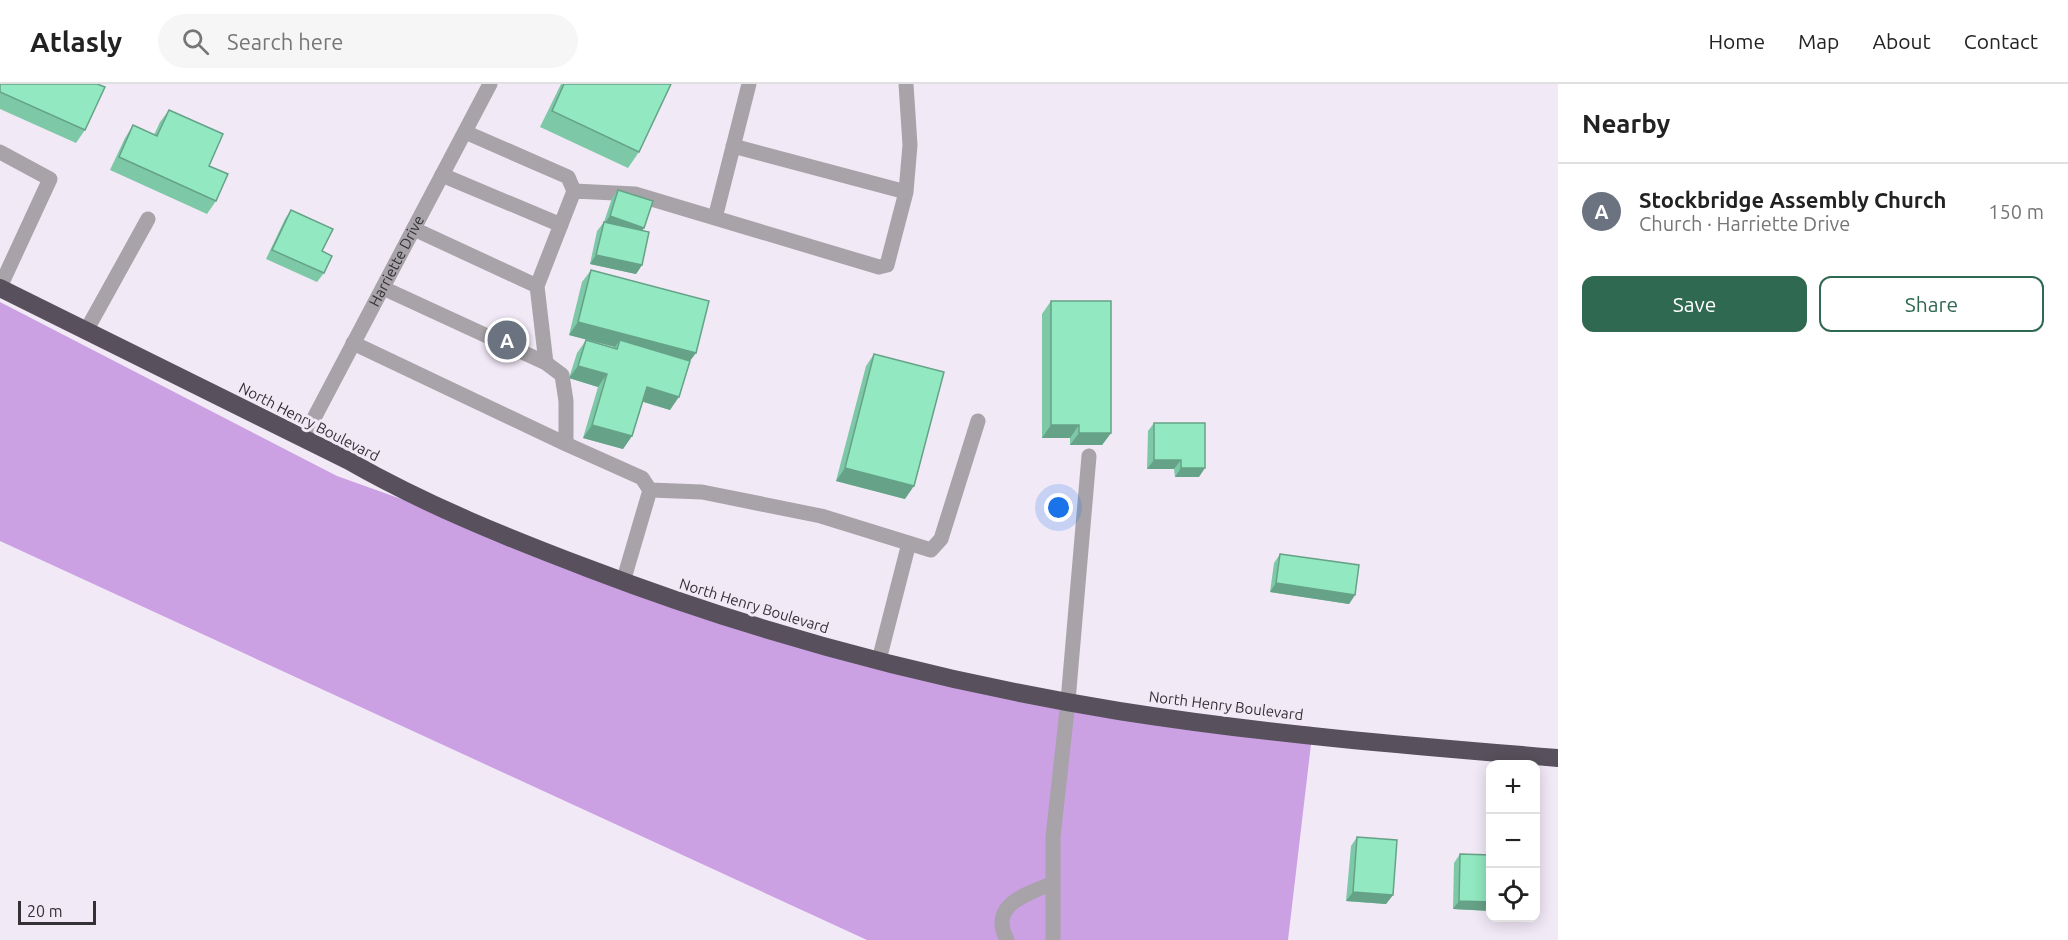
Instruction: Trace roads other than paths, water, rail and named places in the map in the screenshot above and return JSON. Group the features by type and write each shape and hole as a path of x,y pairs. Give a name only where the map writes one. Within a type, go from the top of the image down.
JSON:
{"highway":[{"name":"North Henry Boulevard","path":"0,287 349,461 396,488 538,550 744,623 879,660 1068,701 1197,722 1385,744 1558,758"}],"street":[{"name":"Harriette Drive","path":"303,439 490,84"},
{"path":"715,218 749,84"},
{"path":"574,191 635,194 879,267 887,265 906,192 910,145 906,84"},
{"path":"465,132 568,177 574,191 537,286 546,363"},
{"path":"733,146 906,192"},
{"path":"0,152 50,179 0,287"},
{"path":"442,175 561,225"},
{"path":"86,331 148,219"},
{"path":"414,229 537,286"},
{"path":"383,288 546,363 562,375 566,401 566,444"},
{"path":"353,343 642,478 650,490"},
{"path":"650,490 702,492 821,516 931,550 941,539 978,421"},
{"path":"1053,940 1053,837 1068,701 1089,456"},
{"path":"623,582 650,490"},
{"path":"879,660 909,543"},
{"path":"1007,940 1002,919 1008,905 1017,898 1053,883"}],"place":[{"name":"Stockbridge Assembly Church","path":"507,340"}]}
